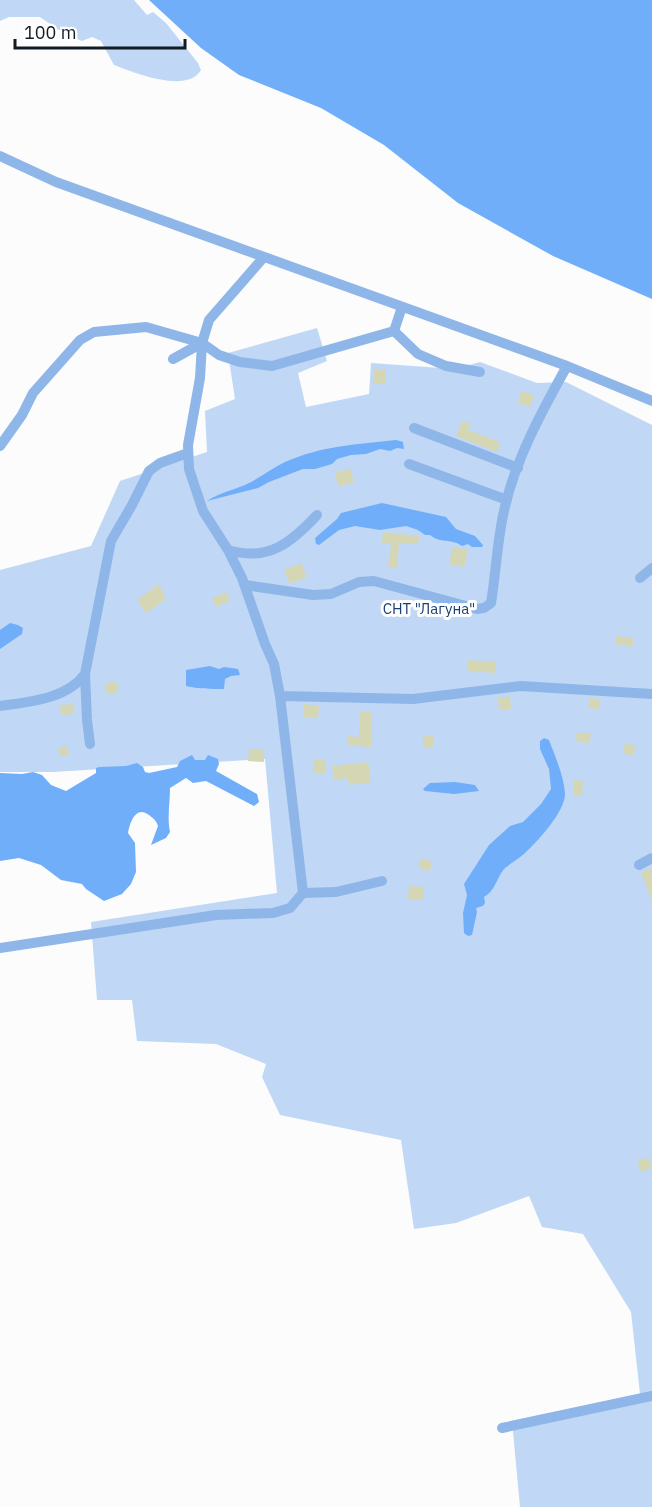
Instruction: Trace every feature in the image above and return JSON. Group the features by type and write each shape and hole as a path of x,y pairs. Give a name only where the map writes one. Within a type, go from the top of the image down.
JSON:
{"street":[{"path":"0,156 5,161 56,182 567,366 652,401"},
{"path":"262,258 209,320 202,343 200,378 188,445 189,469 203,511 228,550 245,585 274,664 280,696 303,893"},
{"path":"394,331 402,307"},
{"path":"0,446 22,415 33,393 80,340 94,332 146,327 202,343 219,355 240,362 272,366 394,331"},
{"path":"394,331 418,354 446,366 480,372"},
{"path":"173,359 202,343"},
{"path":"245,585 313,595 331,594 359,582 374,581 466,606 484,608 491,603 507,500 518,468 546,404 567,366"},
{"path":"414,428 518,468"},
{"path":"90,744 85,674 111,541 149,471 160,463 189,453"},
{"path":"409,464 507,500"},
{"path":"228,550 245,555 270,551 305,528 318,515"},
{"path":"640,578 652,568"},
{"path":"0,706 21,703 68,690 77,685 85,674"},
{"path":"280,696 413,699 521,686 652,694"},
{"path":"639,865 652,858"},
{"path":"0,948 216,915 273,913 290,908 303,893 336,892 382,881"},
{"path":"502,1428 652,1396"}],"green space":[{"path":"0,0 134,0 147,15 153,12 166,23 201,70 194,77 173,81 134,73 114,65 101,41 92,37 82,41 65,34 40,17 9,17 0,21"},
{"name":"СНТ \"Лагуна\"","path":"317,328 327,361 298,373 306,407 369,394 371,363 455,369 480,362 537,383 566,382 652,425 652,1507 520,1507 512,1421 640,1394 631,1312 583,1234 542,1227 529,1196 456,1223 414,1229 401,1140 280,1115 262,1077 266,1064 216,1044 137,1041 132,1000 97,1000 91,922 277,893 265,759 53,772 0,772 0,570 91,546 120,481 207,452 205,411 235,399 228,353"}],"water":[{"path":"149,0 652,0 652,299 553,256 458,203 384,145 321,108 239,75 201,48"},
{"path":"396,440 403,442 404,449 397,448 390,451 380,449 366,454 351,455 315,469 303,469 258,488 207,501 249,483 280,464 312,452 340,446"},
{"path":"382,503 446,517 456,529 475,536 483,545 482,547 472,547 468,544 462,546 425,535 406,526 380,530 355,526 339,530 319,545 316,544 315,538 341,513"},
{"path":"10,623 23,628 22,634 0,649 0,630"},
{"path":"210,666 219,669 224,667 238,669 240,675 225,679 224,689 186,686 186,670"},
{"path":"544,738 549,740 561,773 564,801 543,834 524,854 505,868 491,891 484,897 483,906 476,908 472,935 468,936 464,933 463,913 467,895 464,884 489,845 510,826 523,822 541,804 551,789 549,769 540,749 540,741"},
{"path":"192,755 195,760 205,760 208,755 218,759 219,764 216,771 257,794 259,802 254,806 206,781 193,783 186,778 170,788 170,832 166,838 151,845 158,826 156,821 144,812 137,813 132,820 128,833 135,843 136,872 131,884 122,894 104,901 82,884 61,880 41,865 19,858 0,861 0,773 33,772 42,775 51,785 66,791 96,773 96,768 99,767 126,766 137,763 149,773 177,767 180,761"},
{"path":"455,782 475,785 479,791 454,794 423,789 430,783"}],"building":[{"path":"374,369 386,370 385,384 373,383"},
{"path":"521,391 534,395 530,407 518,403"},
{"path":"462,421 471,424 468,430 500,442 497,452 456,436"},
{"path":"351,469 354,483 338,486 335,472"},
{"path":"383,532 419,536 418,543 399,543 397,568 388,567 391,544 382,543"},
{"path":"453,547 468,550 464,567 449,564"},
{"path":"301,563 307,577 290,584 284,570"},
{"path":"159,584 166,599 146,613 137,600"},
{"path":"226,592 230,601 216,607 212,598"},
{"path":"616,636 634,638 632,647 615,644"},
{"path":"468,660 496,662 495,673 467,671"},
{"path":"117,682 117,693 106,693 106,683"},
{"path":"510,696 511,709 499,710 498,698"},
{"path":"590,698 600,699 598,710 588,707"},
{"path":"74,704 74,714 61,715 60,705"},
{"path":"304,704 319,706 318,718 303,717"},
{"path":"360,711 372,712 371,747 347,745 348,736 359,737"},
{"path":"577,732 591,734 589,743 576,741"},
{"path":"423,736 433,736 434,747 423,747"},
{"path":"625,743 636,746 633,756 623,753"},
{"path":"67,746 69,755 60,756 58,748"},
{"path":"249,749 264,749 264,762 248,761"},
{"path":"313,759 325,759 325,774 313,774"},
{"path":"368,762 371,782 349,785 348,778 334,780 332,766"},
{"path":"574,780 583,781 582,796 573,795"},
{"path":"422,858 433,863 428,872 418,866"},
{"path":"652,868 652,899 651,899 641,872"},
{"path":"409,886 424,887 423,900 408,899"},
{"path":"648,1157 652,1168 641,1172 637,1161"}]}
